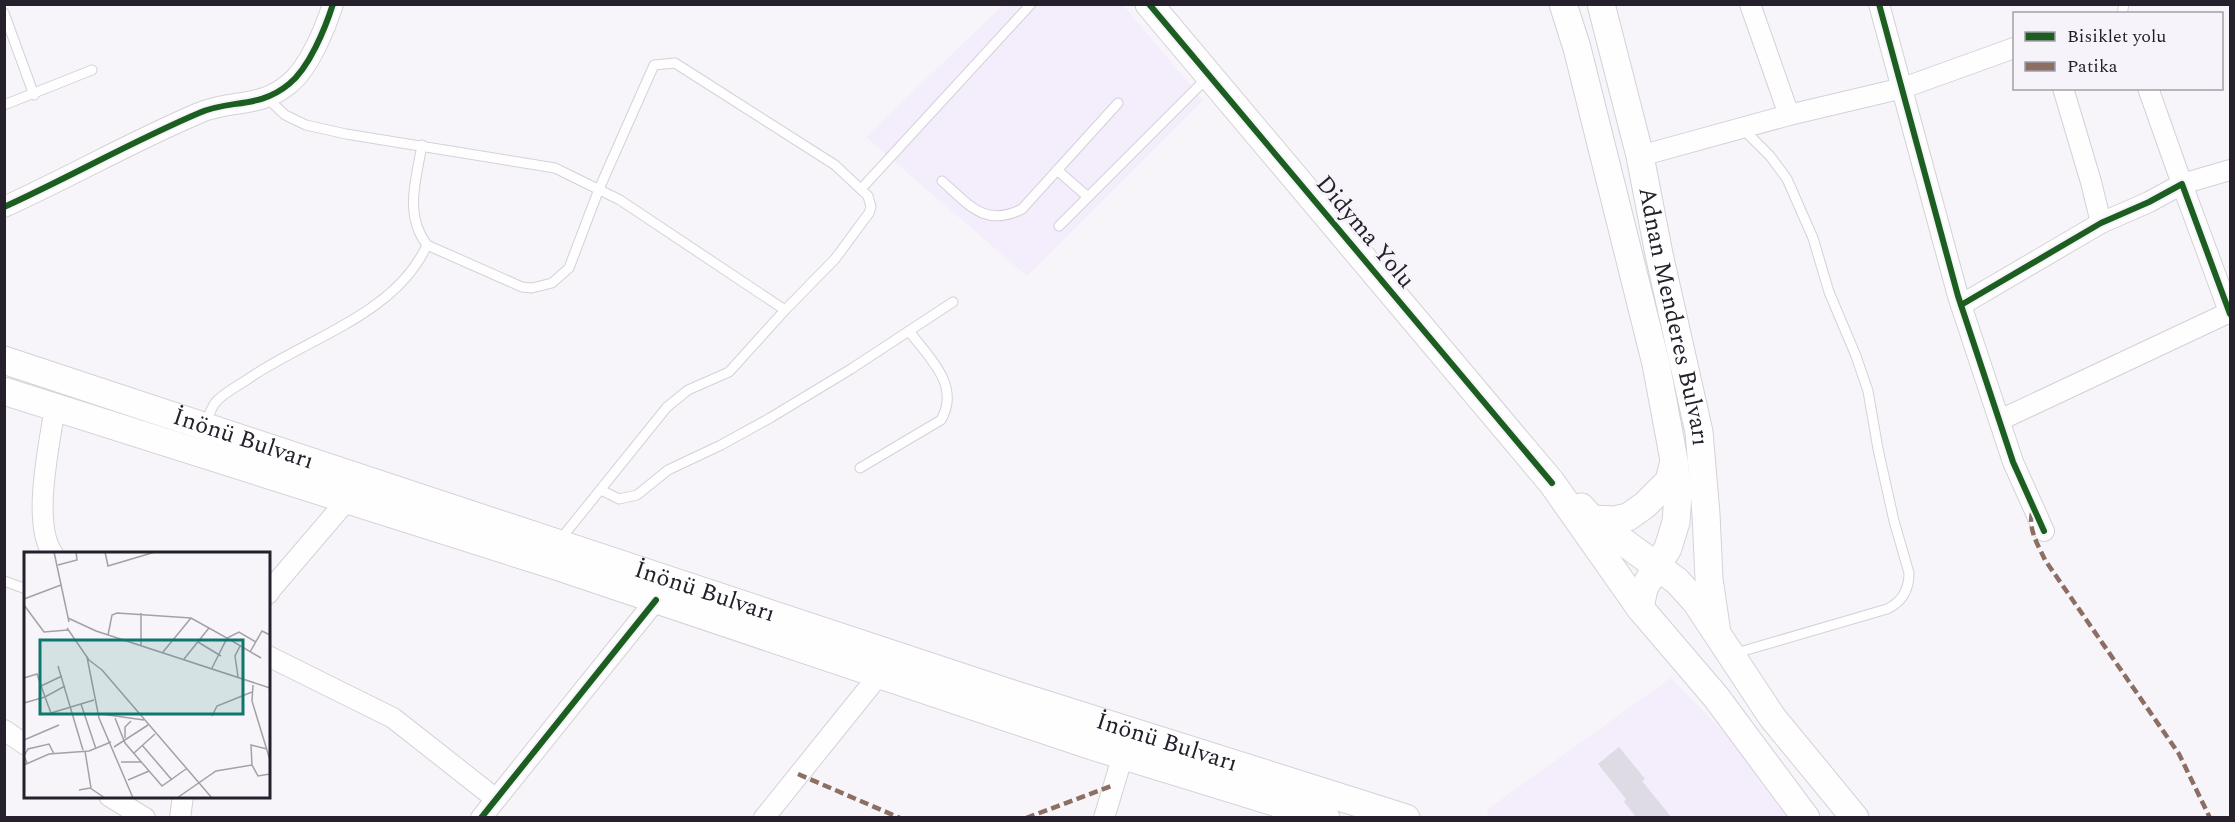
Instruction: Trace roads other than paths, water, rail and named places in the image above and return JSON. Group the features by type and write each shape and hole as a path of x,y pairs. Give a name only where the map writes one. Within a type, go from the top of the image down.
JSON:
{"main road":[{"name":"Didyma Yolu","path":"1149,4 1552,483"},
{"name":"Adnan Menderes Bulvarı","path":"1563,4 1577,48 1656,364 1674,460 1678,495 1676,522 1668,548 1644,588 1640,608"},
{"name":"Adnan Menderes Bulvarı","path":"1601,4 1640,156 1659,254 1699,432 1709,579 1724,644"},
{"name":"İnönü Bulvarı","path":"4,360 1013,694 1406,818"},
{"name":"İnönü Bulvarı","path":"4,391 348,499 1123,755 1326,818"},
{"path":"1592,519 1615,520 1628,517 1645,506 1669,481 1674,460"},
{"path":"1552,483 1574,500 1592,519 1677,581 1696,602 1772,717 1855,818"},
{"path":"1552,483 1640,608 1716,697 1806,818"},
{"path":"1680,655 1704,650 1711,644 1724,644"}],"street":[{"path":"4,207 201,111 267,98 290,84 300,73 316,44 333,4"},
{"path":"1750,4 1789,115"},
{"path":"1880,4 1961,305 2013,462 2044,531"},
{"path":"1640,156 1789,115 1903,88 2013,48"},
{"path":"2064,90 2101,223"},
{"path":"2000,420 2230,313 2149,90"},
{"path":"1961,305 2101,223 2149,202 2182,184 2230,170"},
{"path":"52,552 43,520 44,478 55,406"},
{"path":"270,591 348,499"},
{"path":"481,818 656,600"},
{"path":"270,657 393,718 496,799"},
{"path":"764,818 879,675"},
{"path":"4,730 24,744"},
{"path":"1104,818 1123,755"},
{"path":"112,798 145,818"},
{"path":"180,818 183,798"}],"lane":[{"path":"861,189 1031,4"},
{"path":"4,13 34,95"},
{"path":"422,145 412,207 416,227 427,245 522,287 543,286 561,276 568,268 599,189 654,65 675,63 835,165 868,196 870,201 869,213 835,259 729,372 688,390 667,407 558,543"},
{"path":"4,105 92,70"},
{"path":"1059,226 1210,76"},
{"path":"267,98 285,115 306,125 555,168 620,200 785,310"},
{"path":"942,182 979,213 1003,216 1022,209 1118,103"},
{"path":"1724,644 1887,609 1899,601 1909,581 1909,573 1894,521 1878,449 1868,390 1829,292 1813,238 1787,179 1770,156 1743,129"},
{"path":"1057,170 1088,196"},
{"path":"204,426 216,402 266,366 352,321 396,288 419,263 427,245"},
{"path":"601,490 619,499 637,495 668,470 770,418 851,369 953,302"},
{"path":"860,468 941,420 946,412 948,402 946,384 909,331"},
{"path":"4,581 24,589"}]}
